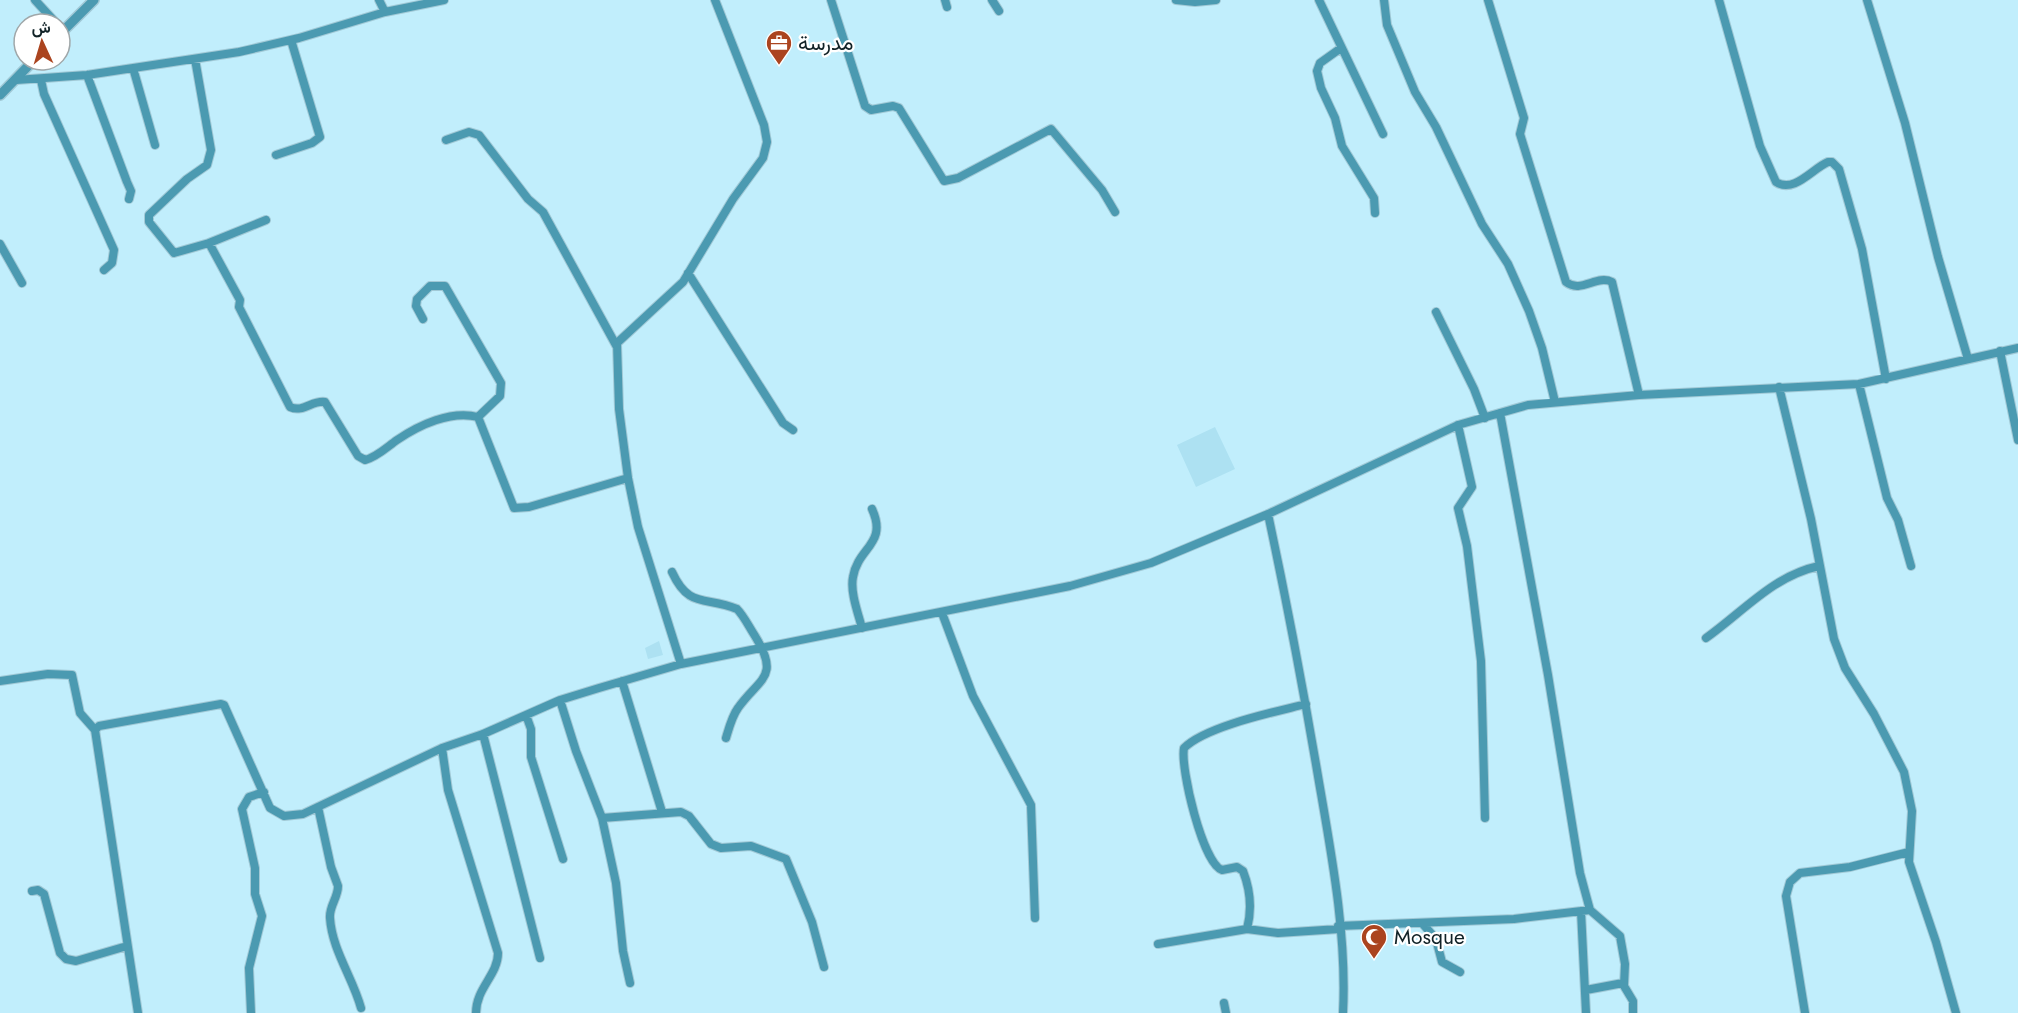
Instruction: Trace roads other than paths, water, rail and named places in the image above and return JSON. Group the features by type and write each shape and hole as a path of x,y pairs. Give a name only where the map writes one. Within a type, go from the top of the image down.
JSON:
{"street":[{"path":"35,0 45,12"},
{"path":"72,18 93,0"},
{"path":"379,0 385,12"},
{"path":"16,80 87,75 195,59 291,40 385,12 444,0"},
{"path":"681,664 638,527 628,478 619,409 617,347 621,338 683,282 733,199 763,158 767,142 764,124 715,0"},
{"path":"831,0 865,106 872,110 893,106 899,108 944,181 957,178 1051,129 1102,190 1115,212"},
{"path":"992,0 999,11"},
{"path":"1176,0 1196,2 1216,0"},
{"path":"1320,0 1383,134"},
{"path":"1384,0 1387,25 1414,92 1441,135 1482,224 1508,264 1529,311 1542,348 1555,402"},
{"path":"1488,0 1524,118 1520,134 1566,282 1578,286 1600,280 1612,282 1639,395"},
{"path":"1719,0 1760,146 1776,182 1784,185 1794,184 1828,162 1832,162 1839,169 1862,249 1886,379"},
{"path":"1867,0 1905,123 1938,257 1968,359"},
{"path":"276,154 312,143 320,137 291,40"},
{"path":"1341,48 1320,63 1318,79 1335,118 1341,146 1374,198 1375,213"},
{"path":"195,59 211,150 210,157 207,165 177,188 148,218 174,253 209,243 266,220"},
{"path":"133,68 155,145"},
{"path":"0,95 23,72"},
{"path":"87,75 127,182 130,191 129,199"},
{"path":"41,80 44,94 114,250 112,263 104,270"},
{"path":"446,140 469,132 479,135 490,147 528,199 543,212 617,347"},
{"path":"209,243 240,300 239,307 290,407 299,410 320,401 328,404 362,459 372,458 404,436 438,420 461,415 478,417"},
{"path":"0,244 22,283"},
{"path":"688,273 783,423 793,430"},
{"path":"423,319 416,306 417,299 430,286 445,286 501,383 500,396 478,417"},
{"path":"1436,312 1474,389 1485,418"},
{"path":"95,730 99,726 224,705 270,808 284,816 303,814 442,748 483,734 560,700 622,681 681,664 942,613 1070,585 1151,563 1268,514 1458,425 1528,405 1639,395 1859,384 2018,348"},
{"path":"2000,351 2018,440"},
{"path":"1859,384 1887,498 1898,520 1911,566"},
{"path":"1779,387 1811,519 1828,616 1845,668 1874,714 1904,772 1912,811 1909,852 1915,881 1936,942 1956,1013"},
{"path":"1500,413 1548,675 1580,873 1590,910 1620,936 1624,964 1623,983 1633,1001 1633,1013"},
{"path":"478,417 514,508 529,507 628,478"},
{"path":"1458,425 1472,487 1458,508 1467,546 1481,661 1485,818"},
{"path":"862,628 852,578 861,557 876,537 877,520 872,509"},
{"path":"1268,514 1306,704 1333,871 1339,928 1342,1013"},
{"path":"1706,638 1740,614 1770,586 1787,575 1819,566"},
{"path":"672,572 686,596 737,609 762,648 766,667 765,676 761,684 739,706 726,738"},
{"path":"942,613 973,696 1031,805 1035,918"},
{"path":"0,681 48,674 72,675 80,713 95,730 138,1013"},
{"path":"622,681 662,812"},
{"path":"560,700 576,751 602,818 616,883 623,951 630,983"},
{"path":"1247,929 1250,916 1248,882 1243,871 1237,867 1222,870 1211,862 1198,826 1183,766 1184,748 1190,742 1212,733 1306,704"},
{"path":"526,715 531,729 531,757 563,859"},
{"path":"483,734 540,958"},
{"path":"442,748 448,790 498,953 497,964 481,990 476,1013"},
{"path":"251,1013 249,968 262,916 255,894 255,868 242,809 249,797 264,792"},
{"path":"318,807 331,867 338,886 330,910 331,924 342,962 361,1008"},
{"path":"602,818 681,812 689,816 704,838 721,848 752,846 786,859 812,921 824,967"},
{"path":"1805,1013 1786,896 1790,882 1800,873 1850,867 1909,852"},
{"path":"32,891 38,890 44,894 60,952 66,959 76,961 127,946"},
{"path":"1158,944 1247,929 1278,933 1422,923 1514,920 1590,910"},
{"path":"1581,911 1586,1013"},
{"path":"1422,923 1436,939 1442,962 1460,972"},
{"path":"1586,990 1623,983"},
{"path":"1224,1003 1226,1013"}],"place":[{"name":"مدرسة","path":"779,66"},
{"name":"Mosque","path":"1374,960"}]}
